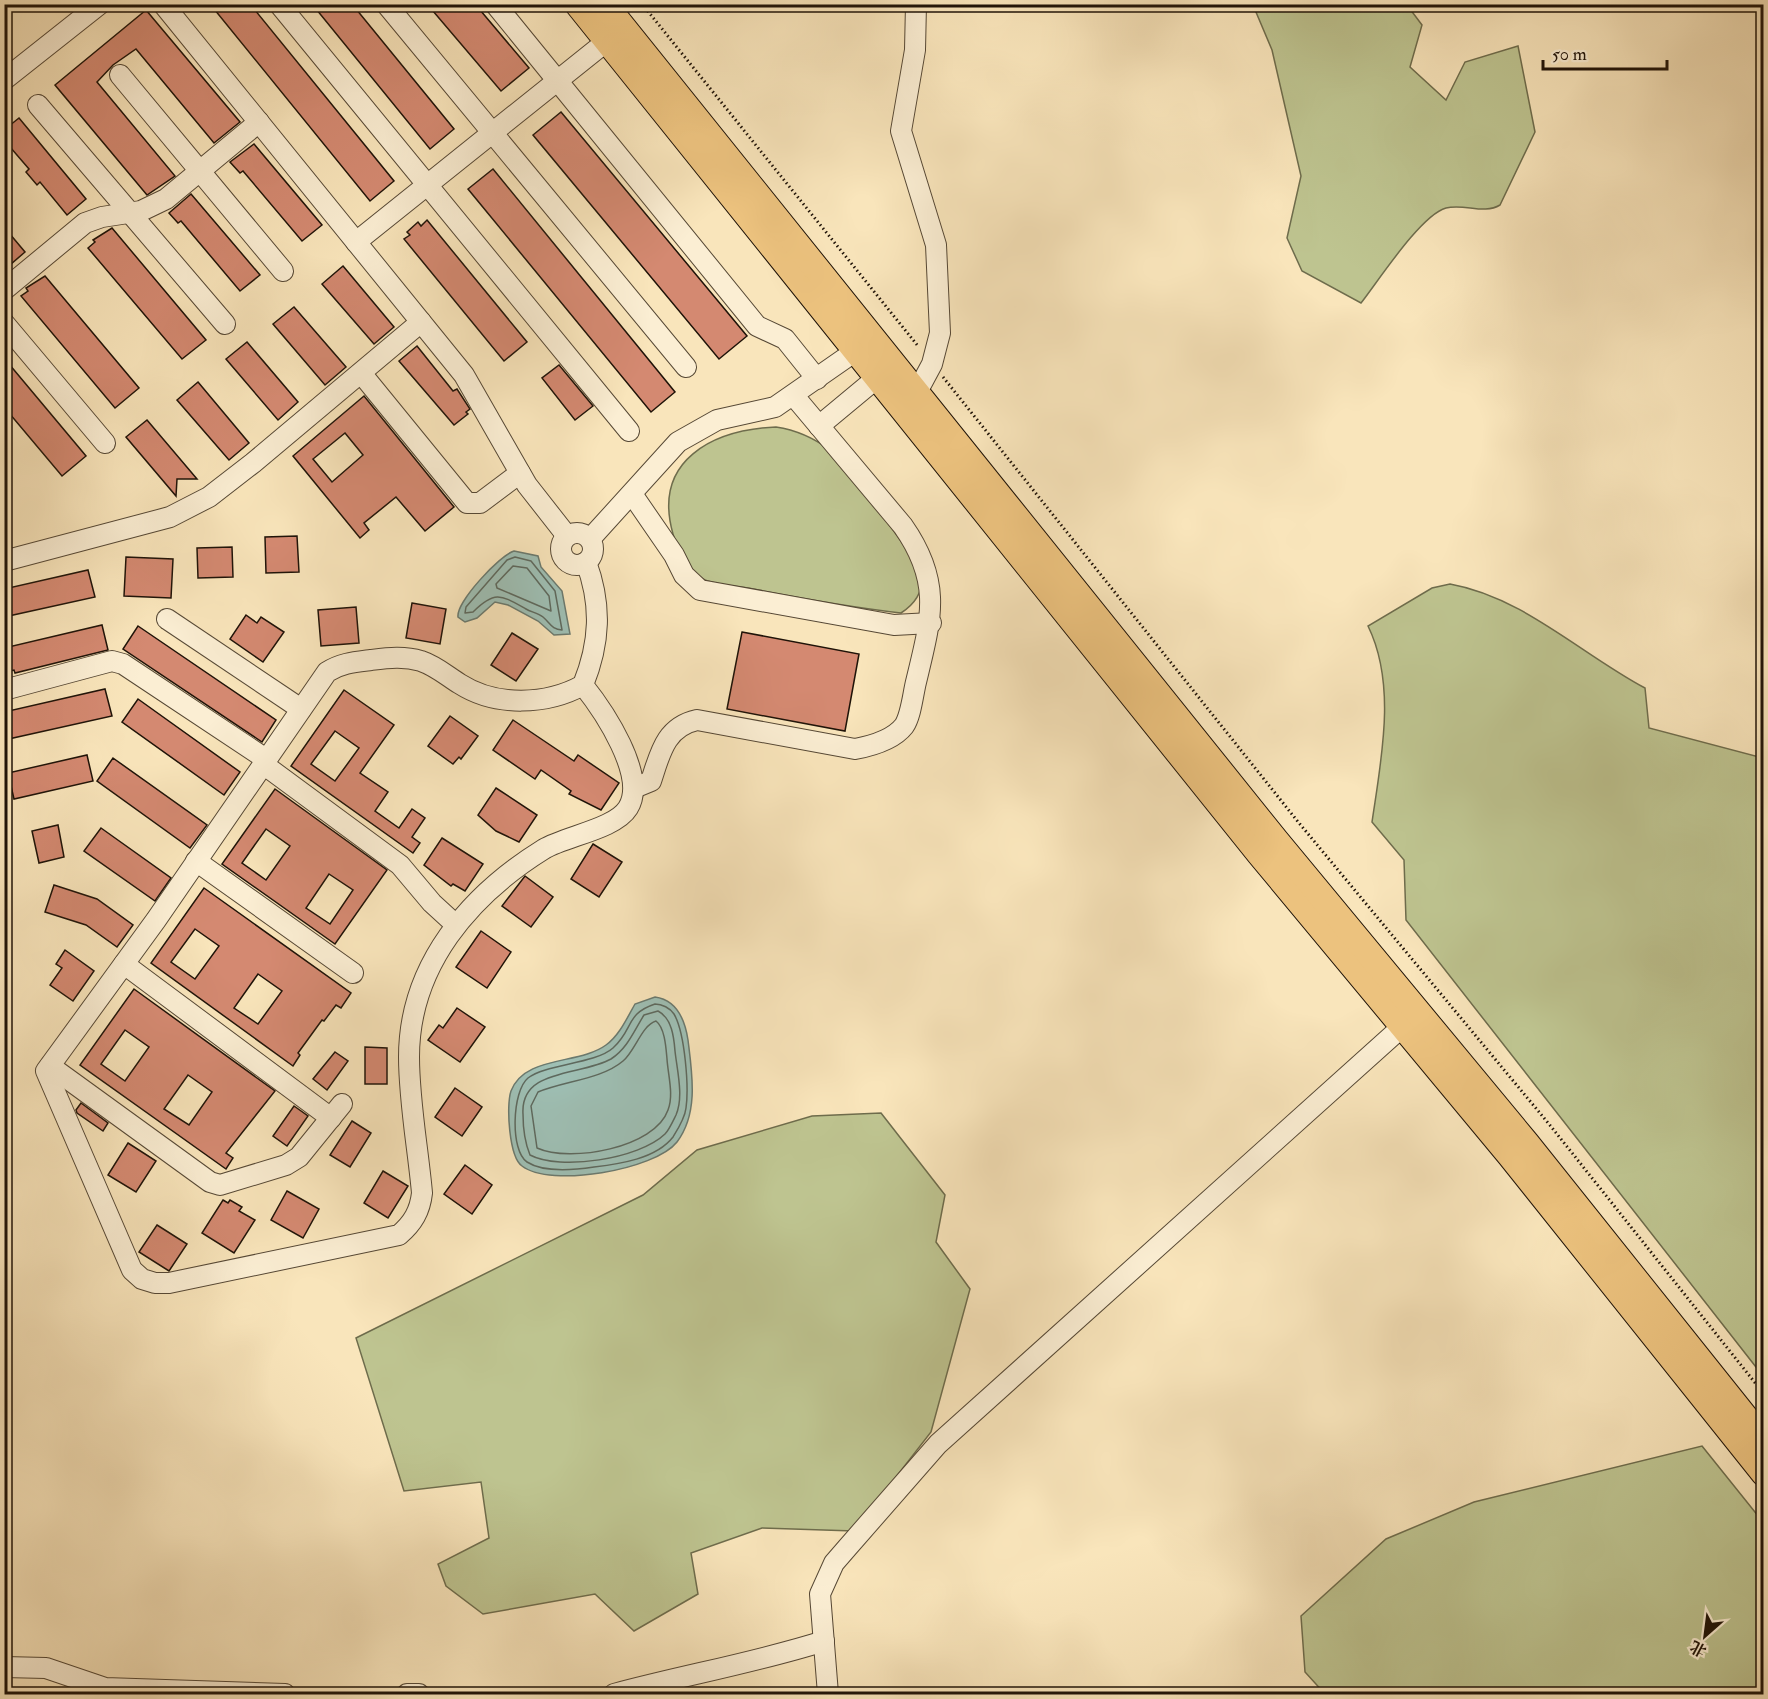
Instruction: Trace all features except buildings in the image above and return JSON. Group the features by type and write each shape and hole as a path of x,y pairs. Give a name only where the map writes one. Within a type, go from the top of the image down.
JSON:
{"main road":[{"path":"578,4 858,350 1260,854 1510,1155 1764,1473"},
{"path":"604,4 1276,841 1526,1143 1764,1441"}],"street":[{"path":"4,80 100,4"},
{"path":"164,4 478,395 520,473 567,536"},
{"path":"279,4 629,431"},
{"path":"386,4 686,367"},
{"path":"495,4 757,326 785,339 817,379"},
{"path":"916,4 915,50 902,131 938,257 940,333 932,364 917,392"},
{"path":"356,242 607,41"},
{"path":"120,75 283,271"},
{"path":"38,105 225,324"},
{"path":"4,290 85,223 102,217 130,213 159,203 259,122"},
{"path":"4,561 170,517 196,505 253,464 421,322"},
{"path":"4,323 105,443"},
{"path":"590,539 678,442 717,420 775,407 858,350"},
{"path":"361,373 467,502 480,503 520,473"},
{"path":"819,426 878,376"},
{"path":"634,788 651,781 663,747 673,732 680,726 697,720 855,748 868,747 890,737 905,725 930,623 930,580 918,546 794,396"},
{"path":"633,494 684,575 700,590 894,625 930,623"},
{"path":"580,533 590,539 593,552 586,562 573,564 562,556 561,545 567,536 580,533"},
{"path":"583,686 594,653 598,625 596,594 586,562"},
{"path":"167,619 301,709"},
{"path":"390,657 422,661 462,686 483,695 505,699 545,700 583,686 616,735 634,788 628,808 613,822 559,840 522,863 481,896 456,925 427,973 413,1015 409,1067 422,1193 414,1218 399,1235 169,1283 155,1283 142,1279 132,1270 109,1222 46,1071 124,964 322,678 336,667 390,657"},
{"path":"4,690 112,661 123,664 265,761 400,865 432,903 456,925"},
{"path":"196,861 353,973"},
{"path":"50,1066 210,1182 220,1185 286,1165 298,1157 336,1111 124,964"},
{"path":"828,1695 825,1641 819,1594 831,1569 938,1444 1403,1026"},
{"path":"614,1695 660,1682 768,1659 825,1641"},
{"path":"4,1667 46,1668 105,1688 285,1695"},
{"path":"408,1695 419,1695"}],"path":[{"path":"642,4 1299,823 1549,1124 1764,1394"}],"green space":[{"path":"1253,5 1407,5 1422,25 1410,67 1446,100 1465,62 1518,46 1535,132 1500,205 1487,209 1453,207 1436,213 1413,235 1361,303 1302,271 1287,238 1301,176 1272,50"},
{"path":"776,427 804,435 830,450 864,491 909,553 922,576 922,582 917,598 901,613 713,583 697,575 684,559 673,534 669,508 671,486 680,468 693,454 710,443 753,429"},
{"path":"1450,584 1477,591 1527,614 1645,688 1649,728 1763,758 1763,1376 1406,920 1404,860 1372,822 1382,748 1384,698 1377,649 1368,626 1432,588"},
{"path":"881,1113 945,1195 936,1242 970,1289 931,1432 854,1531 762,1528 691,1553 698,1594 634,1631 595,1594 483,1614 446,1586 438,1564 489,1538 481,1482 404,1491 356,1338 643,1195 697,1150 812,1116"},
{"path":"1702,1446 1763,1522 1763,1694 1325,1694 1305,1672 1301,1616 1386,1539 1474,1502"}],"water":[{"path":"514,551 538,556 541,567 562,591 570,634 554,635 538,621 508,605 495,602 477,618 465,622 458,617 464,601 480,580 507,554"},
{"path":"655,997 669,1002 679,1012 688,1040 692,1079 691,1106 684,1131 677,1142 665,1152 647,1161 602,1173 555,1175 536,1172 522,1166 511,1142 509,1119 511,1091 518,1080 528,1071 540,1066 582,1056 606,1045 619,1032 635,1004"}]}
